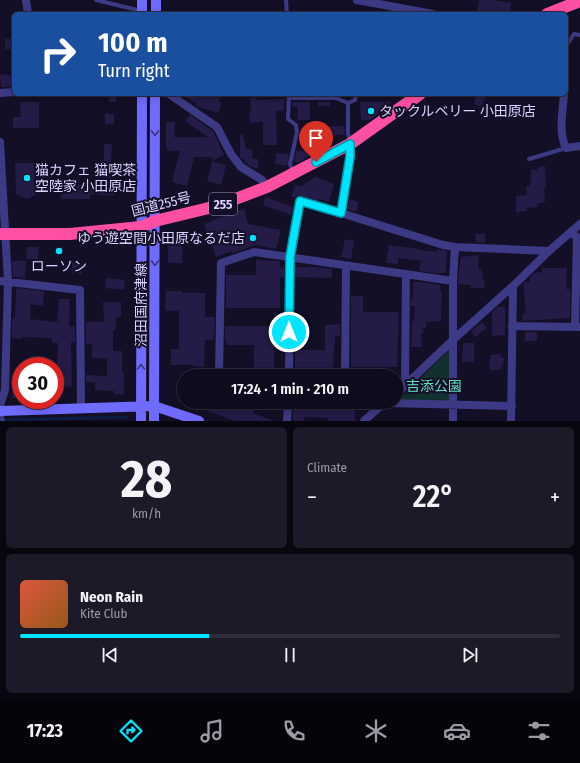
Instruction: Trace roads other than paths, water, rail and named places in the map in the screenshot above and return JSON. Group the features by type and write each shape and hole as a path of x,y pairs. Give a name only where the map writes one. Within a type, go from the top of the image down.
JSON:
{"highway":[{"path":"552,12 580,1"},
{"name":"国道255号","path":"3,234 70,234 141,227 155,221 217,206 267,187 350,144 417,96"}],"main road":[{"path":"142,0 142,12"},
{"path":"156,0 156,12"},
{"name":"沼田国府津線","path":"141,421 142,96"},
{"name":"沼田国府津線","path":"154,421 155,96"},
{"path":"0,411 154,406 199,421"}],"street":[{"path":"26,0 28,12"},
{"path":"357,0 423,12"},
{"path":"0,93 12,92"},
{"path":"172,96 217,127 231,154 241,167 262,180 267,187"},
{"path":"564,96 562,126 563,142 566,148 580,146"},
{"path":"0,142 5,390 0,405"},
{"path":"350,144 350,157 341,213 443,245 455,247 549,251"},
{"path":"289,369 290,257 295,223"},
{"path":"512,326 578,327 576,235 580,224"},
{"path":"405,387 454,339 513,286 549,251 576,235"},
{"path":"453,421 453,281 455,247"},
{"path":"219,369 221,263 254,252 453,281"},
{"path":"345,369 346,266"},
{"path":"405,387 406,274"},
{"path":"4,281 80,290 80,408"},
{"path":"512,421 513,286"},
{"path":"403,404 512,406"},
{"path":"287,421 288,409"},
{"path":"364,421 377,409"},
{"path":"0,417 1,421"}],"lane":[{"path":"96,0 138,12"},
{"path":"286,0 287,12"},
{"path":"568,43 574,34 580,35"},
{"path":"294,174 290,164 297,132 296,125 288,119 289,96 336,98 348,103 355,100 356,96"},
{"path":"348,103 348,133 350,144"},
{"path":"529,158 566,148"},
{"path":"295,223 300,201 341,213"}],"waterway":[{"path":"2,420 127,417"}],"place":[{"name":"タックルベリー 小田原店","path":"371,111"},
{"name":"猫カフェ 猫喫茶 空陸家 小田原店","path":"27,178"},
{"name":"ゆう遊空間小田原なるだ店","path":"253,238"},
{"name":"ローソン","path":"59,251"}],"park label":[{"name":"吉添公園","path":"434,386"}]}
